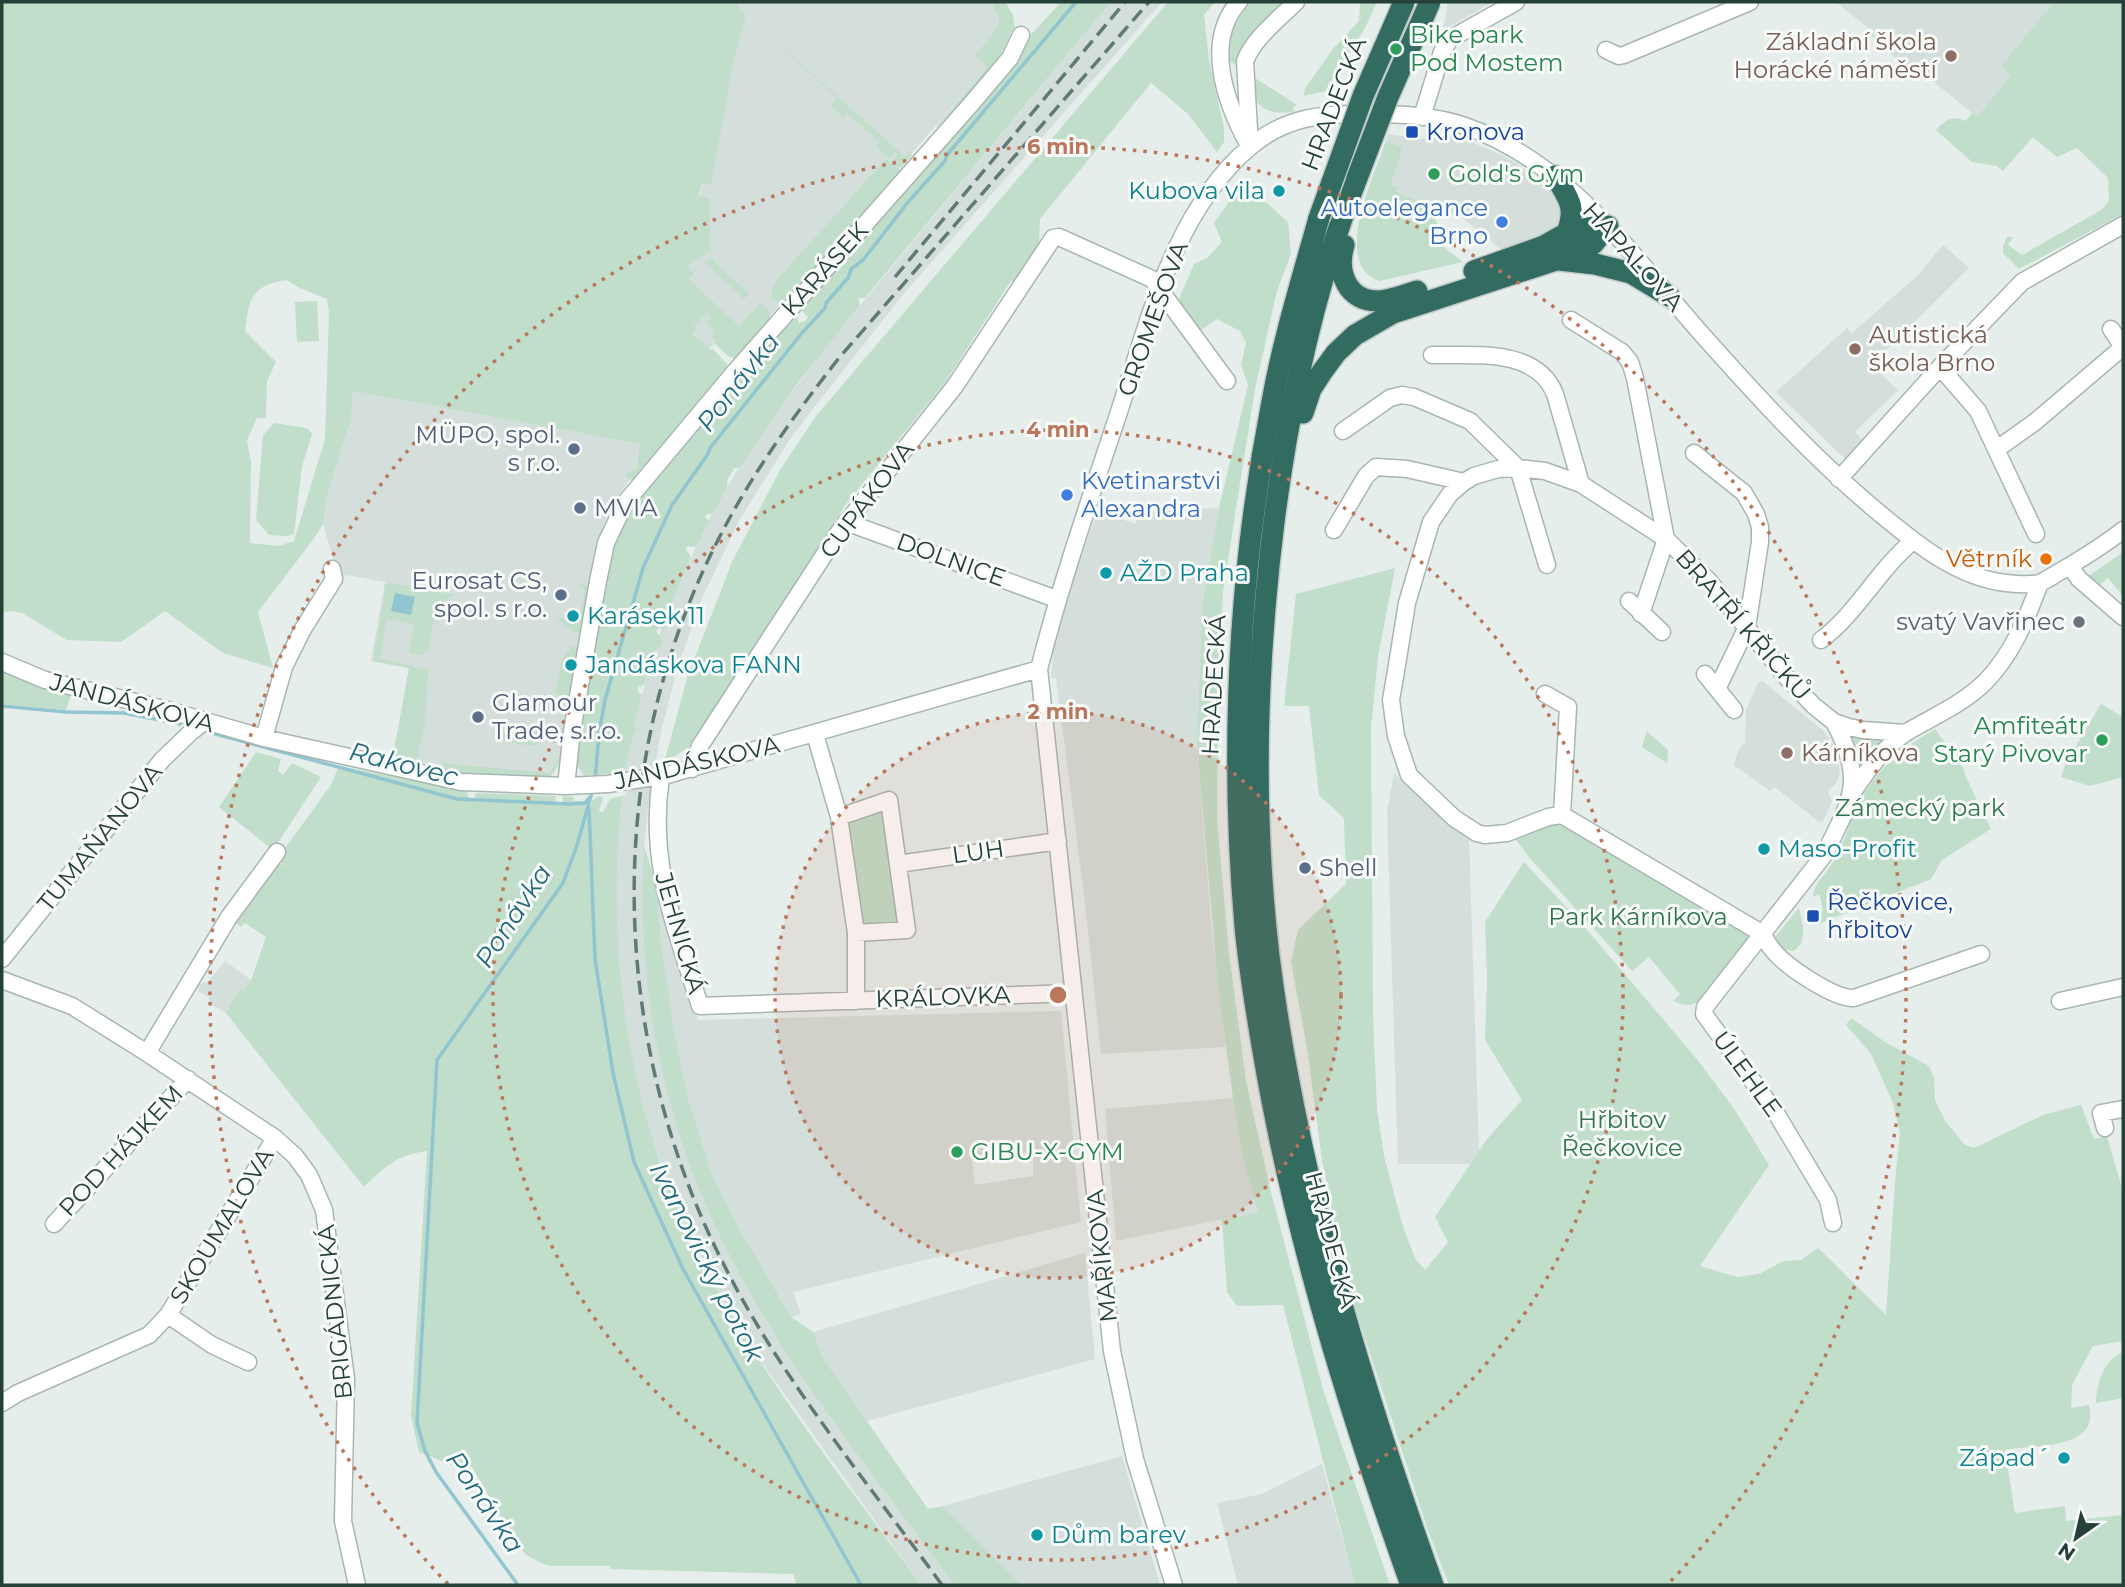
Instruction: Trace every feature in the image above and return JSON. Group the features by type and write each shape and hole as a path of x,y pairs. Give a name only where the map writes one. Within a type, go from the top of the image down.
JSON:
{"highway":[{"name":"HRADECKÁ","path":"1404,2 1363,96 1300,372 1280,477 1265,594 1259,687 1258,780 1264,904 1278,1016 1311,1187 1338,1292 1433,1585"},
{"name":"HRADECKÁ","path":"1411,1585 1331,1342 1293,1203 1275,1121 1245,929 1237,777 1241,632 1258,478 1288,326 1357,178 1388,97 1430,2"},
{"path":"1555,176 1572,204 1572,220 1567,233"},
{"path":"1336,223 1343,279 1358,296 1379,301 1513,257 1557,240 1567,233 1593,226 1608,226"},
{"path":"1280,477 1296,440 1311,389 1336,353 1355,335 1393,313 1556,260 1593,244 1608,226"},
{"path":"1556,260 1595,264 1631,273 1670,296"}],"street":[{"path":"1239,2 1224,25 1220,61 1232,114 1250,147"},
{"path":"1250,147 1245,61 1254,47 1296,2"},
{"path":"1422,117 1442,52 1450,39 1516,2"},
{"path":"1606,50 1619,56 1624,55 1750,2"},
{"name":"KARÁSEK","path":"566,786 572,731 598,581 606,543 625,503 765,337 972,103 1010,58 1021,35"},
{"name":"HAPALOVA","path":"1250,147 1279,127 1312,116 1366,114 1422,117 1463,125 1497,140 1555,176 1608,226 1777,417 1839,479 1913,541 1978,576 2005,583 2040,583"},
{"name":"GROMEŠOVA","path":"1040,669 1056,599 1176,248 1203,200 1250,147"},
{"path":"1839,479 1940,367 2022,282 2123,225"},
{"name":"CUPÁKOVA","path":"692,769 700,746 846,522 955,386 1053,238 1059,237 1152,279 1160,290"},
{"path":"1160,290 1227,381"},
{"name":"BRATŘÍ KŘIČKŮ","path":"1571,320 1622,352 1630,362 1666,539 1641,614"},
{"path":"1997,449 2035,422 2123,347 2111,329"},
{"path":"1432,355 1502,356 1534,368 1550,383 1555,394 1581,484"},
{"path":"1940,367 1978,411 2036,534"},
{"path":"1343,431 1390,398 1402,395 1414,397 1470,421 1518,468 1547,565"},
{"name":"BRATŘÍ KŘIČKŮ","path":"1694,453 1744,493 1760,527 1747,626 1717,689"},
{"path":"1334,530 1366,476 1376,467 1407,469 1464,482"},
{"name":"BRATŘÍ KŘIČKŮ","path":"1562,815 1548,817 1507,833 1485,835 1454,818 1409,775 1396,736 1391,700 1408,603 1431,522 1448,498 1464,482 1486,472 1518,468 1545,471 1581,484 1666,539 1693,564 1747,626 1788,679 1834,722"},
{"name":"DOLNICE","path":"846,522 1056,599"},
{"path":"1763,934 1824,855 1853,792 1880,755 1906,733 1963,700 1994,673 2027,618 2040,583 2093,553 2123,530"},
{"path":"1821,640 1846,617 1884,570 1913,541"},
{"path":"2070,566 2079,579 2123,617"},
{"path":"264,738 284,667 303,629 334,579 332,569"},
{"path":"1629,601 1662,632"},
{"name":"JANDÁSKOVA","path":"2,662 46,680 164,709 264,738 461,782 566,786 604,785 692,769 1040,669"},
{"name":"MAŘÍKOVA","path":"1040,669 1112,1351 1135,1459 1174,1585"},
{"path":"1704,674 1734,710"},
{"path":"1545,694 1568,707 1562,815 1763,934 1773,951 1828,990 1845,998 1854,998 1981,954"},
{"name":"TUMAŇANOVA","path":"2,958 162,760 204,722"},
{"path":"1834,722 1863,730 1906,733"},
{"path":"1834,722 1850,755 1853,792"},
{"name":"KRÁLOVKA","path":"815,734 839,817 856,933 856,1000"},
{"name":"JEHNICKÁ","path":"661,776 657,813 661,876 700,1006"},
{"path":"839,817 890,800 907,930 856,933"},
{"name":"LUH","path":"898,864 1058,841"},
{"path":"148,1053 229,917 276,852"},
{"name":"ÚLEHLE","path":"1763,934 1705,1007 1704,1014 1776,1113 1828,1200 1833,1223"},
{"name":"BRIGÁDNICKÁ","path":"2,980 72,1006 148,1053 275,1138 295,1156 309,1175 324,1210 346,1379 343,1521 357,1585"},
{"path":"2060,1001 2123,987"},
{"name":"KRÁLOVKA","path":"700,1006 1073,993"},
{"name":"POD HÁJKEM","path":"54,1224 188,1079"},
{"path":"2105,1128 2101,1112 2123,1109"},
{"name":"SKOUMALOVA","path":"2,1403 18,1393 149,1335 168,1315 275,1138"},
{"name":"SKOUMALOVA","path":"168,1315 212,1345 248,1362"}],"shaded area":[{"path":"739,2 994,2 1004,19 987,67 734,357 728,356 715,344 709,349 683,326 705,301 683,280"},
{"path":"1111,2 1162,2 906,291 790,439 740,519 703,596 677,669 661,732 649,799 644,845 661,1065 679,1132 703,1198 758,1307 807,1382 954,1585 921,1585 760,1360 705,1268 678,1208 653,1141 634,1072 621,994 615,914 617,844 622,796 626,795 629,772 625,771 634,726 664,621 716,505 742,463 825,348"},
{"path":"1448,2 1493,2 1443,30"},
{"name":"Základní škola Horácké náměstí","path":"1836,2 2054,2 2002,67 2011,75 1977,117 1917,68 1913,72 1881,46 1884,41 1877,35 1874,38 1871,36 1873,32"},
{"path":"1388,134 1420,139 1456,135 1504,156 1556,194 1565,218 1547,236 1503,251 1464,219 1396,192 1375,174"},
{"name":"Autistická škola Brno","path":"1943,245 1969,268 1871,365 1898,390 1855,432 1863,441 1845,459 1776,392 1847,328 1852,333 1918,275"},
{"path":"353,391 640,444 635,471 604,523 597,546 559,758 547,775 454,771 393,755 409,668 371,661 385,582 346,575 340,582 323,524 327,495 351,420"},
{"path":"1219,508 1202,607 1197,744 1211,922 1226,1047 1101,1054 1056,678 1051,678 1054,639 1098,510 1135,524 1140,512"},
{"name":"Kárníkova","path":"1762,681 1824,731 1832,742 1840,774 1828,791 1832,802 1823,822 1819,822 1775,787 1770,791 1734,765 1738,751 1745,742 1746,710 1758,683"},
{"path":"1394,773 1469,836 1479,1152 1470,1164 1398,1164 1387,812"},
{"path":"657,888 698,1020 1061,1011 1081,1222 793,1292 801,1314 791,1317 739,1228 712,1175 688,1098 661,944","holes":["1033,1151 1033,1176 975,1185 972,1160"]},
{"path":"225,961 251,980 243,992 240,991 226,1013 209,1003 209,998 198,991 198,984 208,982"},
{"path":"1233,1098 1243,1159 1258,1212 1116,1241 1105,1109"},
{"path":"1085,1253 1095,1359 867,1421 823,1358 813,1332"},
{"path":"1122,1456 1160,1585 1022,1585 943,1506"},
{"path":"1322,1464 1355,1585 1238,1585 1217,1503 1262,1494"}],"green space":[{"path":"2,2 739,2 738,7 746,15 734,58 711,185 702,183 699,195 710,199 710,251 688,267 694,273 688,279 739,326 760,303 769,311 771,324 740,359 729,357 714,343 717,341 712,337 715,333 707,322 711,318 706,313 695,322 697,327 692,334 713,349 727,364 729,372 634,482 626,477 626,473 636,469 640,444 353,391 351,420 327,495 323,524 258,612 273,668 223,653 165,611 121,642 67,640 22,613 2,613","holes":["286,280 327,299 329,313 325,439 294,541 278,546 250,543 251,462 247,440 257,418 266,418 267,381 276,362 245,331 248,310 254,295 265,286"]},
{"path":"990,2 1005,2 1013,15 1015,32 1011,32 989,70 937,128 987,67 975,56 999,26 999,17 993,9 995,6"},
{"path":"1061,2 1111,2 865,298 858,298 860,305 797,384 739,468 734,468 727,481 727,488 712,514 705,517 709,521 696,547 687,546 691,557 666,617 666,629 659,628 656,631 663,640 659,648 655,649 653,655 656,659 649,669 644,685 638,687 638,692 642,695 634,726 637,728 625,770 629,771 629,774 585,777 575,762 610,553 631,504 796,313 799,323 805,321 808,317 800,309 1010,68 1022,53 1027,39"},
{"path":"1168,2 1215,2 1204,15 1209,60 1224,128 1224,142 1217,152 1188,114 1151,83 1040,219 1039,246 1016,282 1011,281 946,381 846,504 689,747 664,763 687,678 732,562 780,470 816,416"},
{"path":"1250,2 1286,2 1245,45 1236,65 1229,61 1232,29"},
{"path":"1360,2 1377,2 1365,28 1325,91 1304,96 1305,88 1333,49 1359,21"},
{"path":"2054,2 2123,2 2123,214 2019,269 2003,253 2003,245 2008,236 2013,238 2008,245 2022,255 2101,210 2109,201 2108,178 2077,148 2057,157 2033,137 2003,171 1997,166 1972,162 1936,130 1950,119 1966,121 1972,113 1977,117 2011,75 2001,66"},
{"path":"759,26 905,157 910,152 912,155 901,168 892,161 898,154 894,152 890,159 876,147 880,142 847,113 843,117 830,106 837,98"},
{"path":"1252,76 1297,105 1293,107 1294,112 1274,112 1262,107 1255,95"},
{"path":"1386,142 1403,147 1391,184 1397,188 1396,192 1428,205 1437,223 1440,244 1463,262 1380,281 1365,272 1358,257 1360,218"},
{"path":"886,159 902,171 787,305 781,305 772,299 772,287 776,281"},
{"path":"1239,188 1267,203 1288,222 1291,254 1277,291 1255,389 1223,591 1217,819 1229,953 1246,1081 1271,1192 1324,1393 1390,1585 1355,1585 1283,1305 1237,1306 1227,1292 1222,1220 1258,1212 1243,1159 1218,985 1197,744 1202,607 1219,508 1248,385 1241,365 1246,343 1240,331 1217,319 1197,333 1179,299 1194,264 1207,258 1222,242 1214,223"},
{"path":"712,257 717,265 749,293 744,299 704,262"},
{"path":"317,301 319,341 297,342 295,302"},
{"path":"274,423 307,428 312,434 302,466 294,534 287,536 269,535 256,520 263,435"},
{"path":"2123,552 2123,596 2108,578 2095,589 2086,578"},
{"name":"Hřbitov Řečkovice","path":"1395,568 1378,657 1371,728 1373,1015 1377,1109 1384,1156 1403,1227 1415,1258 1425,1270 1448,1242 1435,1217 1487,1139 1522,1100 1485,1040 1485,922 1524,862 1582,924 1696,1058 1735,1110 1769,1165 1700,1266 1737,1277 1759,1274 1784,1261 1801,1260 1818,1248 1886,1315 1900,1133 1893,1103 1871,1054 1846,1025 1851,1018 1885,1042 1929,1066 1934,1078 1935,1100 1945,1121 1965,1145 1974,1148 2043,1115 2081,1105 2094,1139 2107,1136 2123,1192 2123,1341 2093,1346 2072,1385 2071,1408 2089,1405 2090,1420 2085,1431 2062,1442 2005,1450 2015,1513 2065,1506 2066,1521 2123,1515 2123,1585 1449,1585 1429,1533 1347,1283 1322,1160 1307,1048 1291,962 1298,930 1346,884 1344,818 1319,795 1309,706 1284,706 1296,594"},
{"path":"389,583 456,595 442,603 438,610 429,650 422,655 409,652 414,624 387,619 380,659 428,670 425,725 418,751 420,754 414,764 403,764 393,757 409,668 373,661 384,585"},
{"path":"580,583 588,587 591,595 580,633 574,632 555,617 575,621 577,614 580,614 585,591 578,585"},
{"path":"574,646 579,650 578,661 569,661 568,667 575,670 564,746 554,772 547,778 538,780 449,773 441,763 549,773 559,758 570,697 555,694 561,662 570,647"},
{"path":"2,668 72,692 66,710 2,704"},
{"name":"Amfiteátr Starý Pivovar","path":"2101,704 2123,717 2123,777 2090,786 2061,777 2066,763"},
{"path":"529,728 543,730 540,741 535,746 497,741 498,733 527,738"},
{"name":"Zámecký park","path":"1935,729 1964,769 1991,829 1942,860 1931,879 1818,924 1816,913 1823,911 1820,895 1813,896 1814,891 1835,859 1864,794 1878,774 1895,757"},
{"path":"1647,731 1668,750 1667,763 1642,747"},
{"path":"1848,735 1888,738 1857,775"},
{"path":"256,752 281,759 278,771 283,775 292,763 321,777 273,850 219,807"},
{"path":"339,766 467,791 469,801 473,801 476,793 556,796 555,801 559,803 563,802 563,796 573,797 574,801 587,801 587,808 599,796 603,798 599,811 603,812 610,799 622,796 617,857 621,979 641,1098 658,1157 680,1214 706,1269 754,1352 780,1392 921,1585 797,1585 793,1574 551,1566 526,1555 510,1533 472,1467 462,1469 419,1452 411,1416 427,1151 408,1155 392,1163 364,1187 226,1013 240,990 243,991 251,980 266,937 245,923 241,927 233,921 276,861 284,866 279,859 280,855 331,785"},
{"path":"880,809 884,812 899,922 866,926 862,924 845,818"},
{"name":"Park Kárníkova","path":"1559,820 1580,830 1586,839 1709,913 1719,913 1755,936 1703,999 1688,1005 1673,1001 1680,994 1649,957 1632,971 1514,837"},
{"path":"644,845 657,888 661,944 688,1098 712,1175 739,1228 791,1317 813,1332 823,1358 928,1509 943,1506 1022,1585 954,1585 807,1384 754,1300 730,1256 694,1175 679,1133 657,1047 645,958"},
{"path":"1799,908 1803,926 1801,943 1793,951 1781,949 1775,937"},
{"path":"2123,1352 2123,1398 2096,1403 2102,1373 2110,1361"}],"water":[{"path":"395,593 415,597 411,615 391,611"}],"waterway":[{"name":"Ponávka","path":"595,781 605,700 643,568 672,505 710,448 825,308 826,303 848,278 851,269 863,260 1076,2"},
{"name":"Rakovec","path":"2,706 66,712 124,713 180,724"},
{"name":"Rakovec","path":"208,732 457,799 569,804 585,803 590,797"},
{"name":"Ponávka","path":"518,1585 436,1472 425,1451 417,1423 437,1060 563,883 593,789"},
{"name":"Ivanovický potok","path":"589,809 595,959 613,1073 634,1162 683,1269 861,1585"}],"railway":[{"path":"895,277 1125,2"},
{"path":"942,1585 824,1426 768,1343 720,1257 684,1173 657,1086 641,996 634,906 638,815 652,725 677,637 712,552 754,476 839,358 1149,2"}],"place":[{"name":"Bike park Pod Mostem","path":"1396,49"},
{"name":"Základní škola Horácké náměstí","path":"1951,56"},
{"name":"Kronova","path":"1412,132"},
{"name":"Gold's Gym","path":"1434,174"},
{"name":"Kubova vila","path":"1279,191"},
{"name":"Autoelegance Brno","path":"1502,222"},
{"name":"Autistická škola Brno","path":"1855,349"},
{"name":"MÜPO, spol. s r.o.","path":"574,449"},
{"name":"Kvetinarstvi Alexandra","path":"1067,495"},
{"name":"MVIA","path":"580,508"},
{"name":"Větrník","path":"2046,559"},
{"name":"AŽD Praha","path":"1106,573"},
{"name":"Eurosat CS, spol. s r.o.","path":"561,595"},
{"name":"Karásek 11","path":"573,616"},
{"name":"svatý Vavřinec","path":"2079,622"},
{"name":"Jandáskova FANN","path":"571,665"},
{"name":"Glamour Trade, s.r.o.","path":"478,717"},
{"name":"Amfiteátr Starý Pivovar","path":"2102,740"},
{"name":"Kárníkova","path":"1787,753"},
{"name":"Maso-Profit","path":"1764,849"},
{"name":"Shell","path":"1305,868"},
{"name":"Řečkovice, hřbitov","path":"1813,916"},
{"name":"GIBU-X-GYM","path":"957,1152"},
{"name":"Západ´","path":"2064,1458"},
{"name":"Dům barev","path":"1037,1535"}]}
